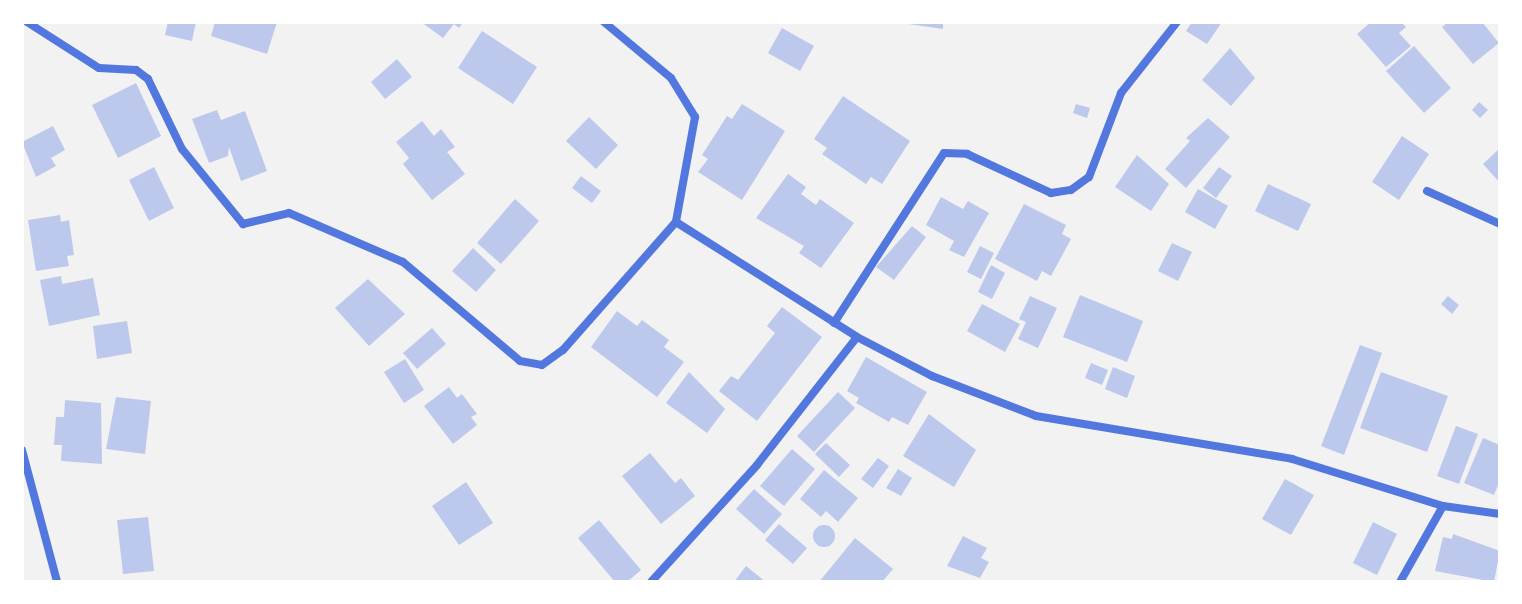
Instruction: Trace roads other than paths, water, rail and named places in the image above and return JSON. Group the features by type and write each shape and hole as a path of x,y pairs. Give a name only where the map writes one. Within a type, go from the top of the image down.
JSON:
{"street":[{"path":"27,22 99,68 136,70 148,79 182,149 243,224 289,213 403,262 520,361 542,365 563,350 676,222 695,117 671,78 604,22"},
{"path":"834,323 944,153 967,154 1051,193 1071,190 1089,177 1121,93 1177,22"},
{"path":"1427,191 1500,224"},
{"path":"676,222 857,337 932,376 1036,416 1292,459 1443,506 1500,514"},
{"path":"651,582 757,465 857,337"},
{"path":"22,450 57,582"},
{"path":"1400,582 1443,506"}]}
